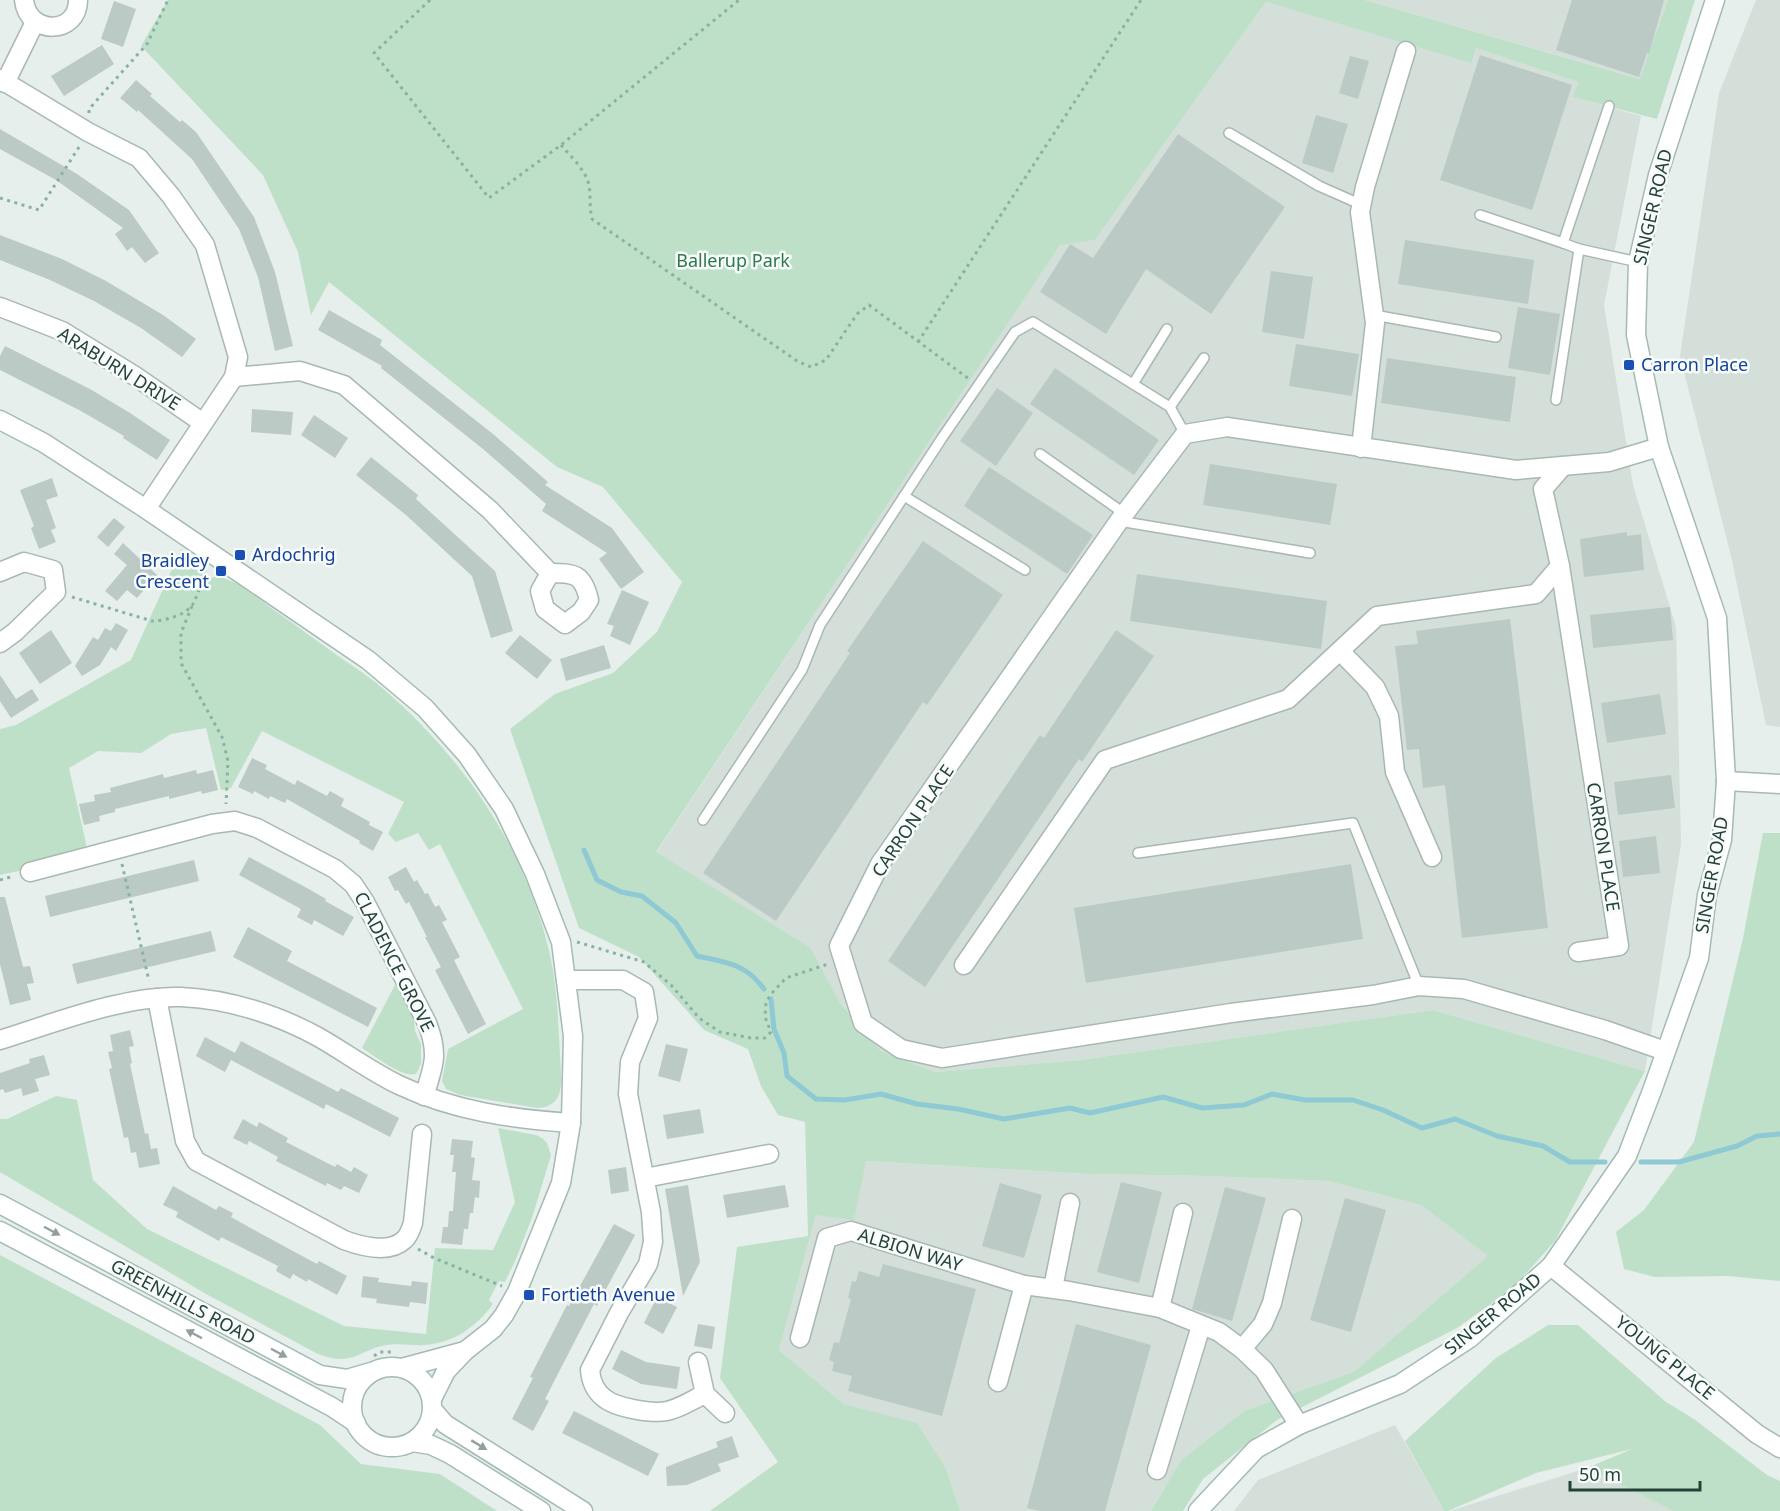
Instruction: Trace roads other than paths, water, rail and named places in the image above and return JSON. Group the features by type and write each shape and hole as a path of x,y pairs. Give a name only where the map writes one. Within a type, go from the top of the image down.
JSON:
{"street":[{"path":"24,0 29,16 35,22 52,27 69,21 75,14 78,0"},
{"name":"SINGER ROAD","path":"1201,1510 1256,1449 1299,1425 1401,1384 1470,1338 1551,1266 1627,1156 1699,958 1707,895 1722,840 1726,781 1717,618 1659,447 1636,335 1638,262 1658,175 1714,0"},
{"path":"35,22 2,81 88,132 139,158 171,196 205,245 238,357 234,376 146,509"},
{"path":"1361,448 1375,323 1360,212 1365,187 1406,51"},
{"name":"ARABURN DRIVE","path":"0,307 62,331 135,376 202,423"},
{"path":"234,376 300,371 344,385 490,510 550,573"},
{"path":"0,420 44,443 214,555 368,660 425,708 467,755 504,809 535,874 558,936 573,1036 571,1123 561,1183 517,1292 504,1315 493,1329 465,1351 446,1371 432,1405 429,1423 422,1434 412,1442"},
{"path":"1185,434 1227,427 1516,470 1609,462 1659,447"},
{"name":"CARRON PLACE","path":"1185,434 1122,517 880,864 839,946 862,1023 901,1049 942,1058 1231,1013 1373,995 1419,986 1464,989 1605,1030 1665,1051"},
{"name":"CARRON PLACE","path":"1563,466 1544,489 1560,566 1619,946 1578,952"},
{"path":"0,572 24,562 53,570 56,592 15,633 0,643"},
{"path":"964,965 1105,760 1288,699 1377,616 1536,594 1560,566"},
{"path":"1340,651 1375,687 1389,716 1395,772 1432,857"},
{"path":"1726,781 1780,784"},
{"name":"CLADENCE GROVE","path":"30,872 118,848 235,821 257,828 335,869 353,884 365,902 434,1039 434,1066 424,1096"},
{"path":"566,980 622,980 644,992 648,1018 630,1062 628,1094 651,1212 653,1242 648,1264 619,1313 590,1370 591,1380 596,1390 606,1400 635,1410 663,1412 678,1408 705,1394"},
{"path":"0,1040 87,1013 155,999 181,997 216,1001 285,1021 318,1037 397,1084 424,1096 502,1117 571,1123"},
{"path":"155,999 185,1141 196,1161 344,1240 359,1246 376,1247 392,1246 403,1241 413,1223 422,1134"},
{"path":"645,1178 769,1154"},
{"path":"1053,1288 1070,1203"},
{"name":"GREENHILLS ROAD","path":"0,1204 320,1375 347,1378 371,1365"},
{"path":"1160,1308 1183,1213"},
{"path":"1242,1349 1263,1324 1272,1303 1292,1219"},
{"name":"GREENHILLS ROAD","path":"0,1231 332,1407 356,1423"},
{"name":"ALBION WAY","path":"800,1338 827,1238 851,1231 1024,1285 1053,1288 1160,1308 1219,1332 1242,1349 1264,1370 1299,1425"},
{"name":"YOUNG PLACE","path":"1551,1266 1757,1434 1780,1448"},
{"path":"998,1382 1024,1285"},
{"path":"1157,1470 1201,1326"},
{"path":"465,1351 400,1360 384,1367 371,1365 356,1389 352,1401 352,1412 356,1423 363,1434 373,1442 393,1446 412,1442 431,1445 450,1454 541,1511"},
{"path":"400,1360 421,1378 428,1388 432,1405 445,1424 583,1511"},
{"path":"698,1362 705,1394 725,1413"}],"lane":[{"path":"1563,243 1609,106"},
{"path":"1229,133 1319,186 1362,205"},
{"path":"1480,215 1579,249 1638,262"},
{"path":"1556,400 1579,249"},
{"path":"1374,315 1496,337"},
{"path":"703,820 802,670 820,626 904,496 1015,332 1033,322 1170,407 1185,434"},
{"path":"1133,384 1167,329"},
{"path":"1170,407 1204,358"},
{"path":"1040,454 1122,517 1310,553"},
{"path":"904,496 1025,570"},
{"path":"1138,853 1353,823 1419,986"}],"waterway":[{"path":"584,850 597,880 621,892 642,896 676,923 697,956 735,965 750,974 764,989"},
{"path":"771,999 774,1029 784,1053 787,1076 816,1099 845,1100 881,1094 917,1104 958,1109 1004,1119 1070,1108 1090,1113 1163,1097 1202,1108 1244,1105 1272,1094 1305,1100 1353,1100 1383,1110 1422,1128 1455,1119 1497,1136 1543,1146 1570,1162 1605,1162"},
{"path":"1641,1162 1679,1162 1737,1146 1757,1136 1780,1134"}],"place":[{"name":"Carron Place","path":"1629,365"},
{"name":"Ardochrig","path":"240,555"},
{"name":"Braidley Crescent","path":"221,571"},
{"name":"Fortieth Avenue","path":"529,1295"}],"park label":[{"name":"Ballerup Park","path":"733,261"}]}
